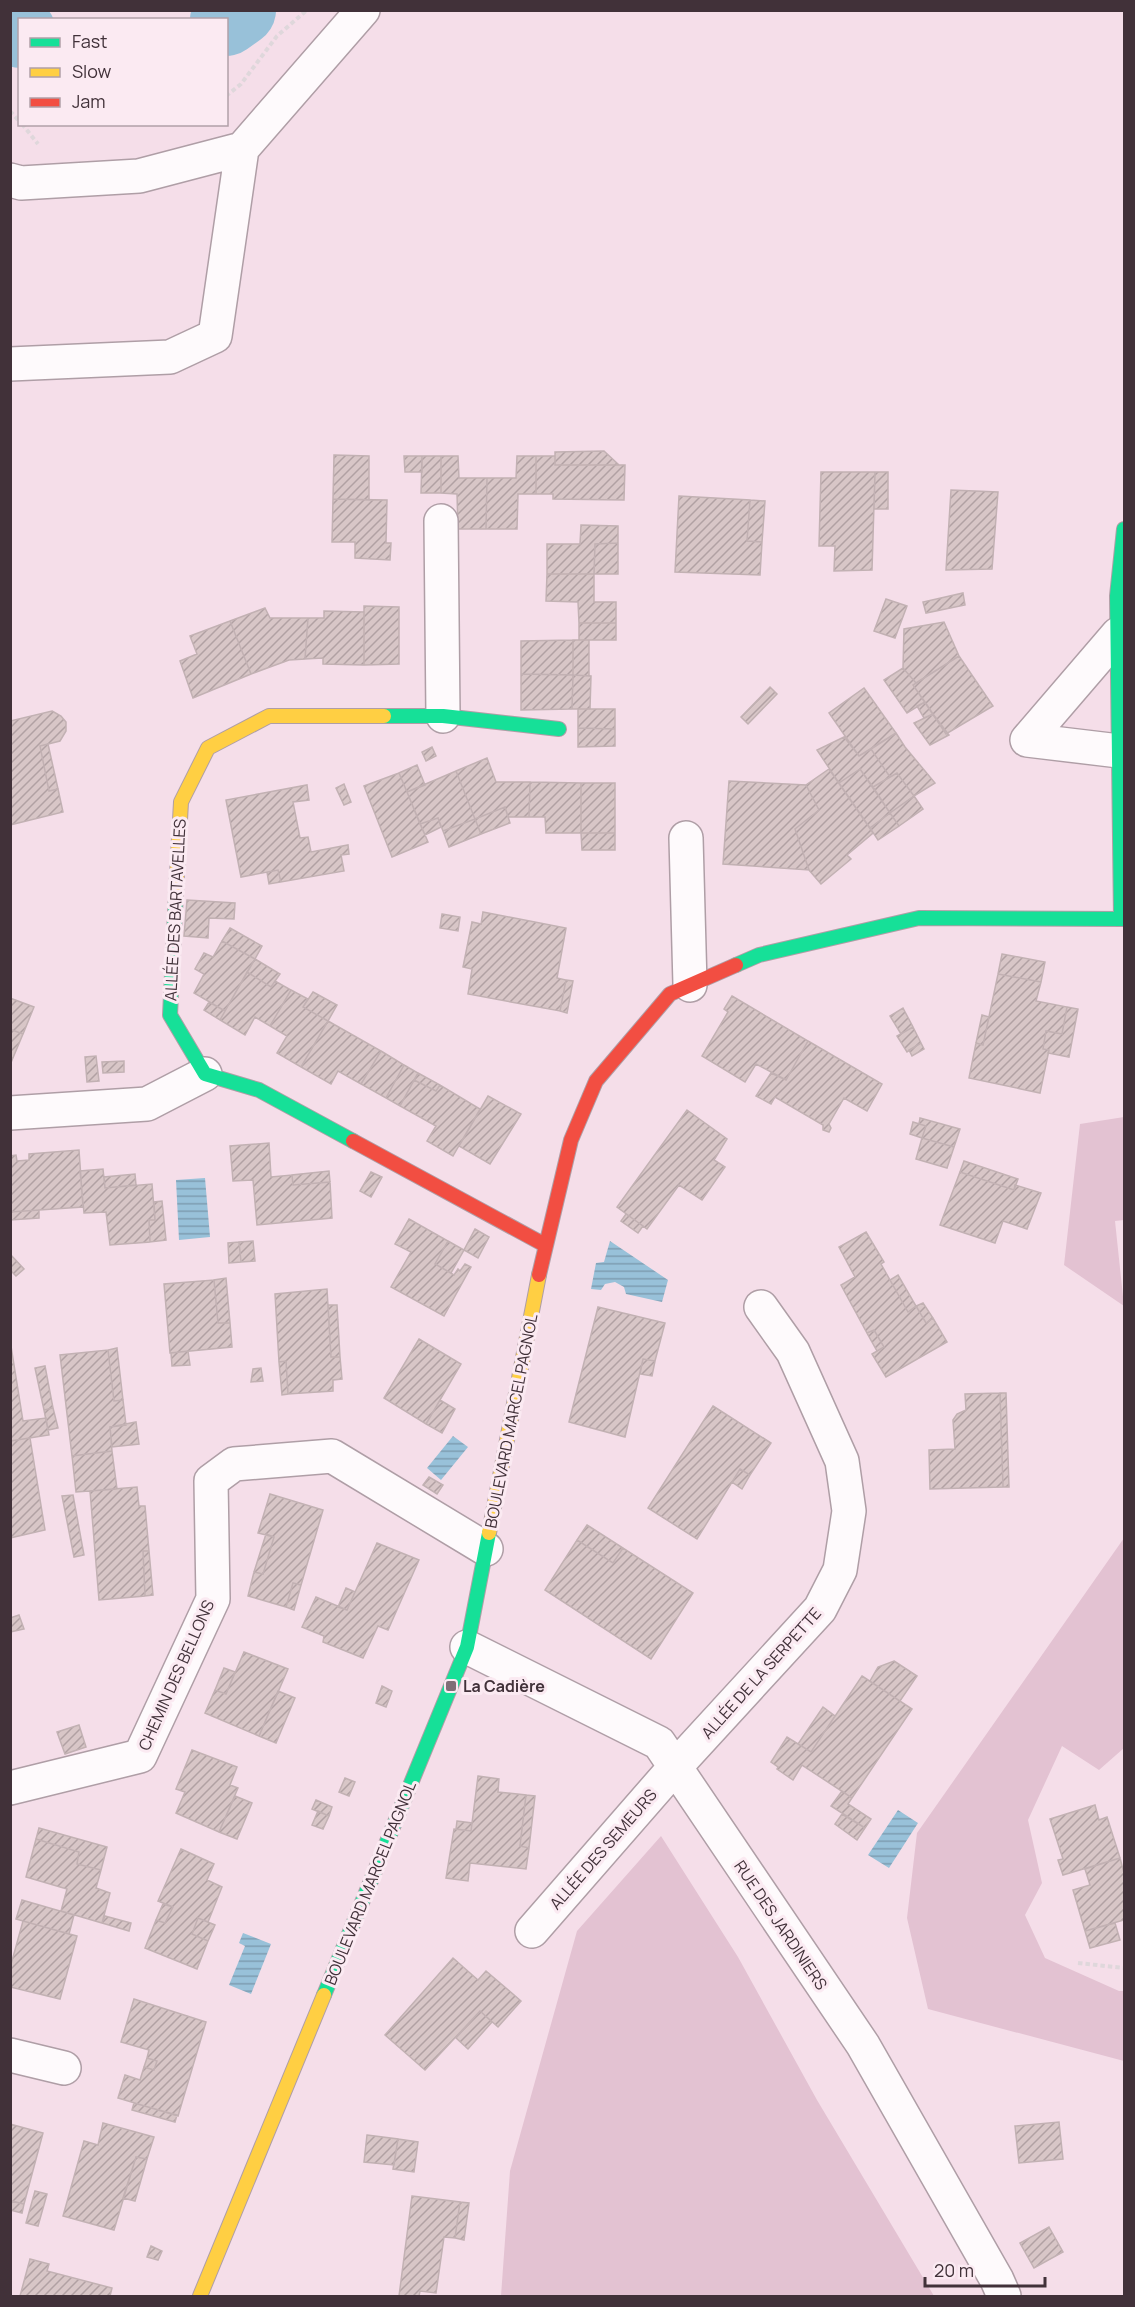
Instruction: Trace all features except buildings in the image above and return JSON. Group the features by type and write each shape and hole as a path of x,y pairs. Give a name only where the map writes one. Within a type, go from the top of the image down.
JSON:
{"street":[{"path":"10,364 170,357 215,336 242,149 363,10"},
{"path":"10,180 21,183 139,176 242,149"},
{"path":"441,521 443,716"},
{"path":"1123,919 1117,596 1125,529"},
{"path":"1118,634 1027,740 1119,751"},
{"name":"ALLÉE DES BARTAVELLES","path":"206,1074 170,1016 181,802 208,748 269,716 443,716 559,729"},
{"path":"686,838 690,985"},
{"name":"BOULEVARD MARCEL PAGNOL","path":"200,2296 467,1647 545,1245 571,1140 596,1081 670,994 759,955 919,918 1123,919"},
{"path":"10,1113 147,1104 206,1074 259,1089 545,1245"},
{"name":"ALLÉE DE LA SERPETTE","path":"675,1767 820,1609 840,1570 849,1511 842,1461 793,1352 761,1307"},
{"name":"CHEMIN DES BELLONS","path":"10,1788 140,1756 213,1599 211,1481 234,1464 332,1456 486,1549"},
{"name":"RUE DES JARDINIERS","path":"467,1647 659,1743 863,2045 1004,2296"},
{"name":"ALLÉE DES SEMEURS","path":"532,1931 675,1767"},
{"path":"10,2055 64,2068"}],"path":[{"path":"228,94 241,84 277,36 307,10"},
{"path":"1078,1963 1125,1968"}],"shaded area":[{"path":"1124,1117 1124,1220 1115,1221 1124,1306 1064,1265 1080,1124"},
{"path":"1124,1538 1124,1748 1099,1770 1062,1746 1028,1820 1042,1883 1025,1915 1045,1958 1119,1991 1124,1991 1124,2061 928,2009 907,1918 917,1833"},
{"path":"661,1836 738,1957 817,2100 934,2296 501,2296 510,2171 577,1931"}],"water":[{"path":"205,1178 210,1237 179,1240 176,1180"},
{"path":"610,1241 668,1280 662,1302 626,1294 624,1287 615,1282 605,1284 601,1290 591,1289 596,1263 604,1262"},
{"path":"453,1436 468,1447 441,1480 427,1468"},
{"path":"898,1810 918,1823 889,1868 868,1855"},
{"path":"243,1933 271,1944 251,1994 229,1985 245,1946 239,1943"}],"waterway":[{"name":"La Cadière","path":"228,19 240,10"},
{"name":"La Cadière","path":"10,24 18,30"}],"traffic: fast":[{"path":"1121,918 1117,596 1124,529"},
{"path":"384,716 443,716 559,729"},
{"path":"176,892 170,1015 205,1074 259,1090 353,1141"},
{"path":"736,965 759,955 919,918 1124,919"},
{"path":"324,1995 467,1647 489,1533"}],"traffic: slow":[{"path":"176,892 181,802 208,748 269,716 384,716"},
{"path":"489,1533 539,1275"},
{"path":"200,2296 324,1995"}],"traffic: jam":[{"path":"539,1275 571,1140 596,1081 670,994 736,965"},
{"path":"353,1141 545,1245"}],"place":[{"name":"La Cadière","path":"451,1686"}]}
